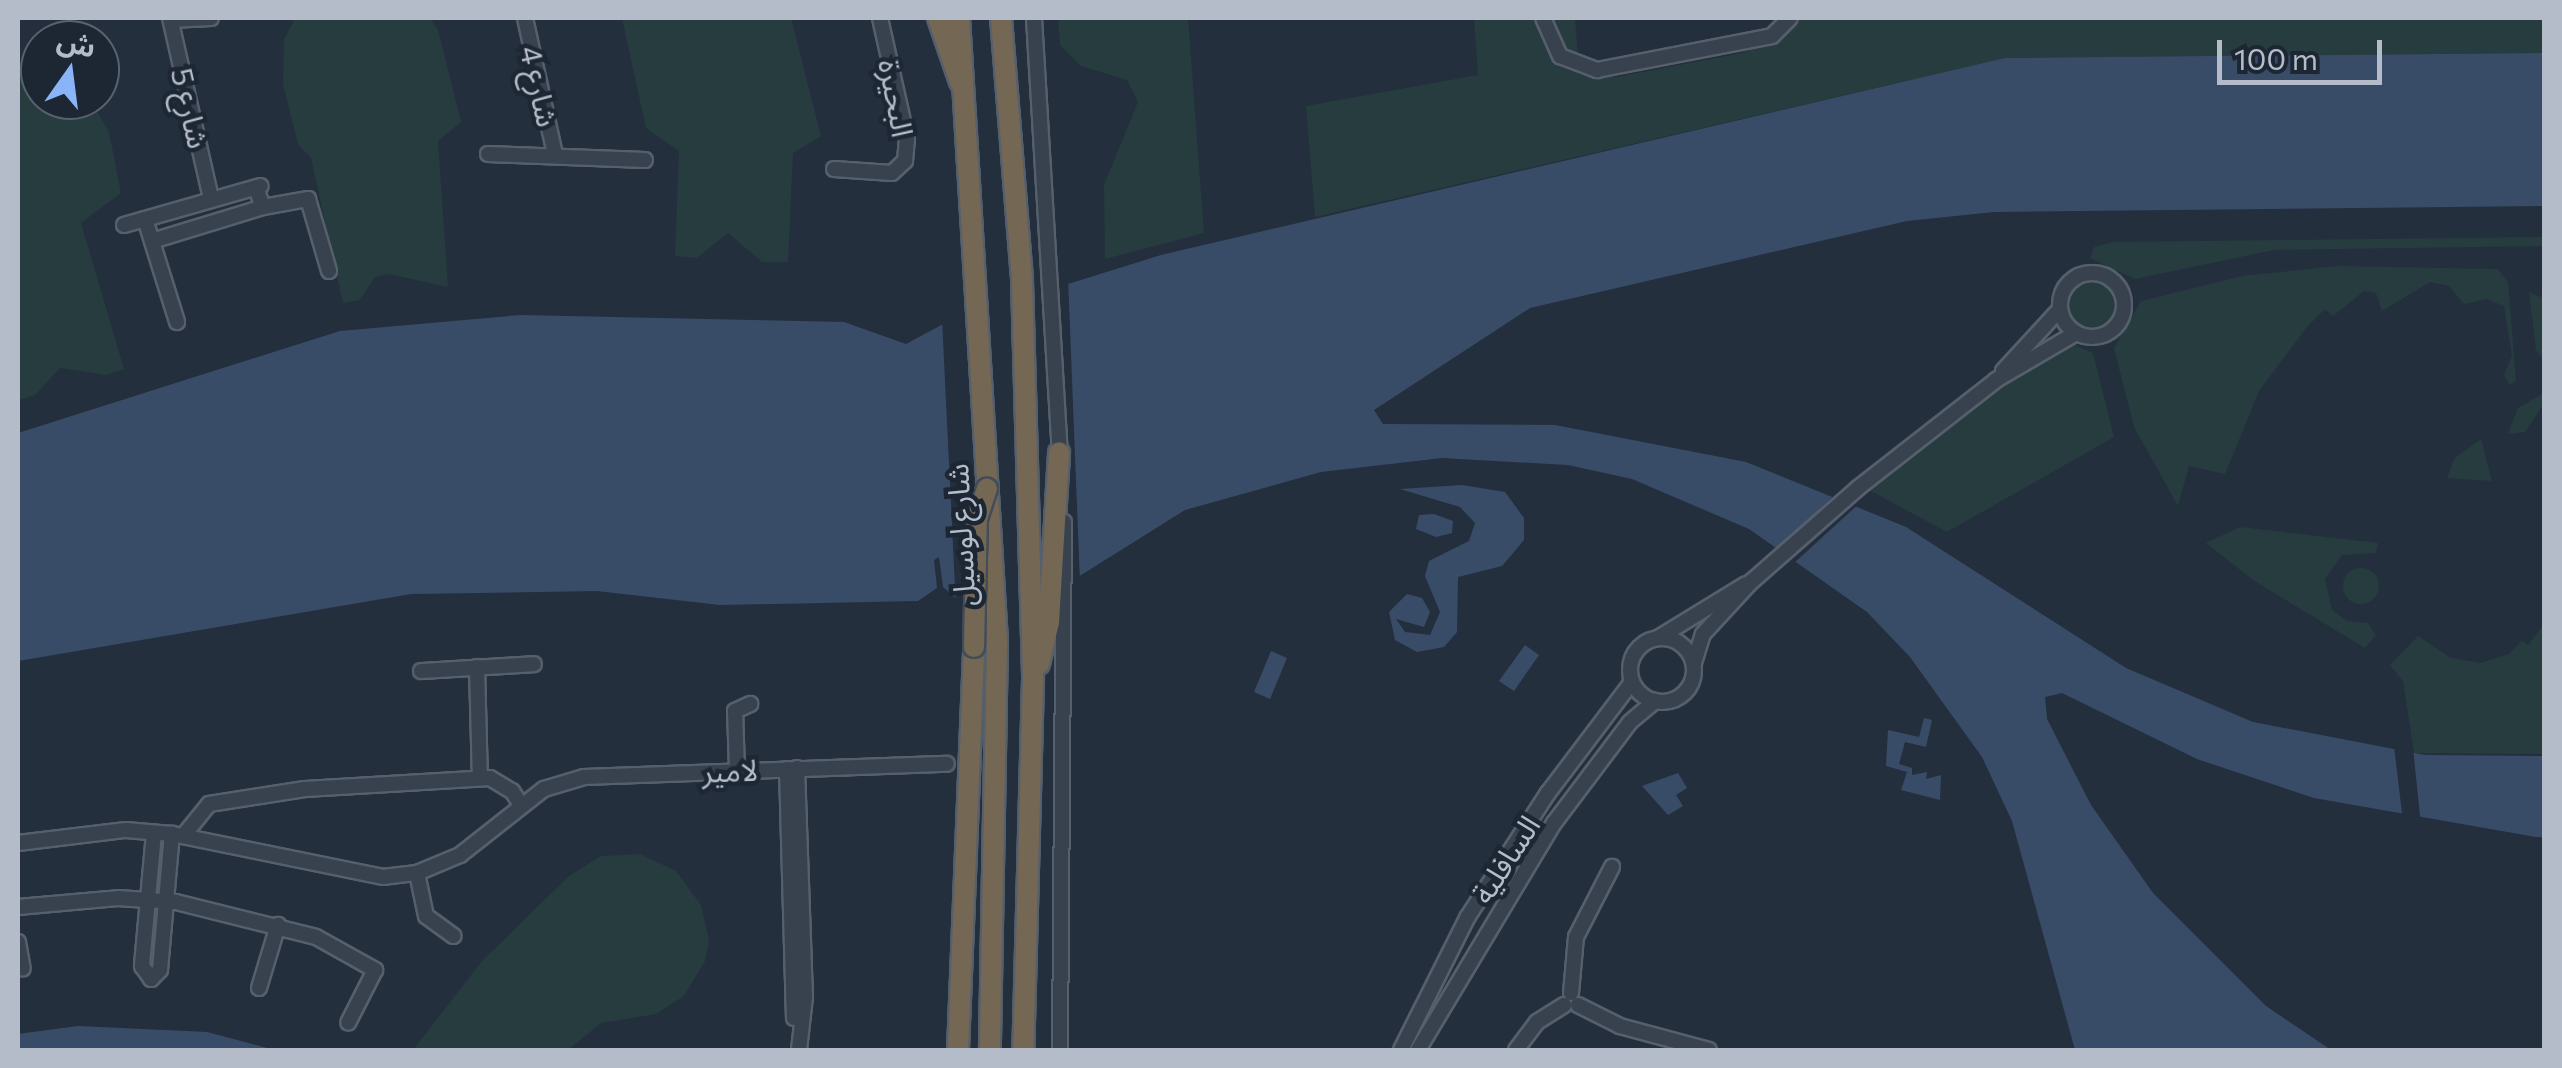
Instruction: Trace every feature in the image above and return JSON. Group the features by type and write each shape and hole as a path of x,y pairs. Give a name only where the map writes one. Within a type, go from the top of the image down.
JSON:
{"highway":[{"path":"938,18 966,94"},
{"name":"شارع لوسيل","path":"959,18 980,290 986,488 997,641 990,1050"},
{"path":"1001,18 1049,622"},
{"path":"1023,1050 1033,680 1049,622 1059,452"},
{"path":"958,1050 977,519 986,488"}],"street":[{"path":"170,19 211,18"},
{"name":"شارع 4","path":"525,18 555,155"},
{"name":"البحيرة","path":"834,169 892,173 906,161 880,18"},
{"path":"1034,18 1052,276 1059,452"},
{"path":"1543,18 1560,56 1598,70 1764,38 1787,20"},
{"name":"شارع 5","path":"170,19 211,199"},
{"name":"شارع 4","path":"488,154 645,160"},
{"path":"124,225 259,187 263,208"},
{"path":"152,241 263,208 308,199 329,271"},
{"path":"145,219 177,322"},
{"path":"1751,582 1632,658 1632,682 1654,701 1685,693 1703,634 1751,582 1858,488 1996,380 2076,333 2096,337 2114,329 2124,310 2119,288 2099,274 2083,275 2065,288 2060,310 1996,380"},
{"path":"2060,310 2076,333"},
{"path":"1049,622 1060,1050"},
{"path":"1658,638 1677,641 1694,663"},
{"path":"421,670 534,664"},
{"path":"477,667 485,778"},
{"name":"السافلية","path":"1401,1050 1476,904 1548,793 1632,682"},
{"name":"السافلية","path":"1418,1050 1493,916 1569,801 1630,722 1654,701"},
{"path":"736,770 736,710 750,704"},
{"name":"لامير","path":"18,842 154,832 257,847 354,876 417,873 460,855 544,789 584,777 947,764"},
{"path":"792,769 805,997 798,1050"},
{"path":"154,832 142,966 151,980 160,970 178,834 199,810 222,799 485,778 521,805"},
{"path":"1571,1001 1576,936 1612,867"},
{"path":"417,873 426,916 454,936"},
{"path":"18,908 148,900 278,925 374,968 374,978 348,1023"},
{"path":"790,1050 797,904"},
{"path":"1476,904 1493,916"},
{"path":"259,988 278,925"},
{"path":"18,942 23,969"},
{"path":"1516,1050 1537,1022 1571,1001"},
{"path":"1571,1001 1620,1026 1709,1050"}],"green space":[{"path":"295,18 430,18 438,30 461,122 438,141 448,287 389,274 375,277 360,300 343,303 311,158 298,144 283,84 284,40"},
{"path":"622,18 791,18 821,136 793,153 788,262 762,262 728,233 697,258 675,256 679,151 646,128"},
{"path":"1058,18 1188,18 1204,233 1105,259 1104,185 1138,102 1127,80 1081,66 1060,45"},
{"path":"1474,18 1575,18 1578,57 1552,63 1585,76 1617,77 1742,53 1779,38 1798,18 2544,18 2544,53 2006,58 1315,217 1306,106 1478,75"},
{"path":"18,77 20,120 102,120 109,132 121,193 81,223 124,369 106,375 60,368 35,395 18,400"},
{"path":"2544,237 2544,246 2274,250 2135,279 2090,258 2094,247 2113,242"},
{"path":"2337,266 2498,269 2508,282 2516,381 2510,385 2504,375 2512,356 2504,306 2486,299 2464,304 2449,286 2430,282 2382,311 2376,293 2364,291 2333,316 2325,309 2307,327 2259,391 2225,474 2189,466 2178,506 2134,427 2114,348 2141,301 2242,276"},
{"path":"2093,279 2111,287 2119,305 2111,323 2093,331 2075,323 2067,305 2075,287"},
{"path":"2529,292 2543,298 2544,360 2536,350"},
{"path":"2068,342 2093,353 2114,437 1947,532 1869,490 2029,365"},
{"path":"2544,393 2544,403 2525,432 2508,434 2518,408"},
{"path":"2481,439 2492,481 2447,478 2455,458"},
{"path":"2240,527 2378,543 2376,553 2342,555 2325,579 2332,610 2347,621 2368,623 2376,635 2365,648 2253,580 2206,543"},
{"path":"2361,568 2374,573 2379,586 2374,599 2361,604 2348,599 2343,586 2348,573"},
{"path":"2544,624 2544,754 2414,753 2403,681 2390,665 2418,636 2451,658 2480,663 2509,654 2522,641 2528,645"},
{"path":"640,854 676,871 701,905 709,940 705,961 684,996 656,1014 601,1023 568,1050 413,1050 482,961 569,876 601,856"}],"water":[{"path":"2544,53 2544,206 1994,212 1907,221 1530,308 1374,410 1383,424 1555,425 1746,462 1906,527 2126,668 2253,722 2425,755 2544,756 2544,837 2536,837 2314,798 2197,759 2062,693 2045,697 2047,719 2091,805 2153,893 2266,1006 2331,1050 2075,1050 2012,821 1982,757 1910,657 1867,612 1749,529 1632,479 1568,465 1442,458 1321,472 1185,510 1054,592 967,608 943,587 939,557 934,560 937,588 918,601 720,605 597,591 411,594 18,661 18,433 340,331 520,315 844,322 906,344 949,321 1161,255 2005,58"},
{"path":"1462,485 1505,492 1524,518 1524,540 1502,566 1458,577 1457,632 1444,647 1417,652 1395,640 1389,612 1407,594 1422,598 1430,612 1424,627 1396,619 1405,632 1430,635 1440,612 1425,576 1429,561 1469,541 1475,523 1460,507 1400,489"},
{"path":"1434,514 1453,521 1452,533 1436,537 1416,529 1419,515"},
{"path":"1525,645 1539,655 1514,691 1499,681"},
{"path":"1271,651 1287,658 1270,699 1254,692"},
{"path":"1924,718 1932,720 1926,747 1905,742 1899,764 1912,768 1912,775 1927,772 1926,779 1941,775 1940,800 1901,790 1907,772 1886,766 1888,730 1919,737"},
{"path":"1678,773 1687,788 1676,795 1683,806 1668,815 1642,786"},
{"path":"78,1026 207,1032 275,1050 18,1050 18,1034"}],"pier":[{"path":"1068,277 1080,582 1056,597 966,613 956,608 942,319"},
{"path":"1839,491 1862,501 1793,564 1774,551"},
{"path":"2394,746 2413,748 2421,825 2403,822"}]}
